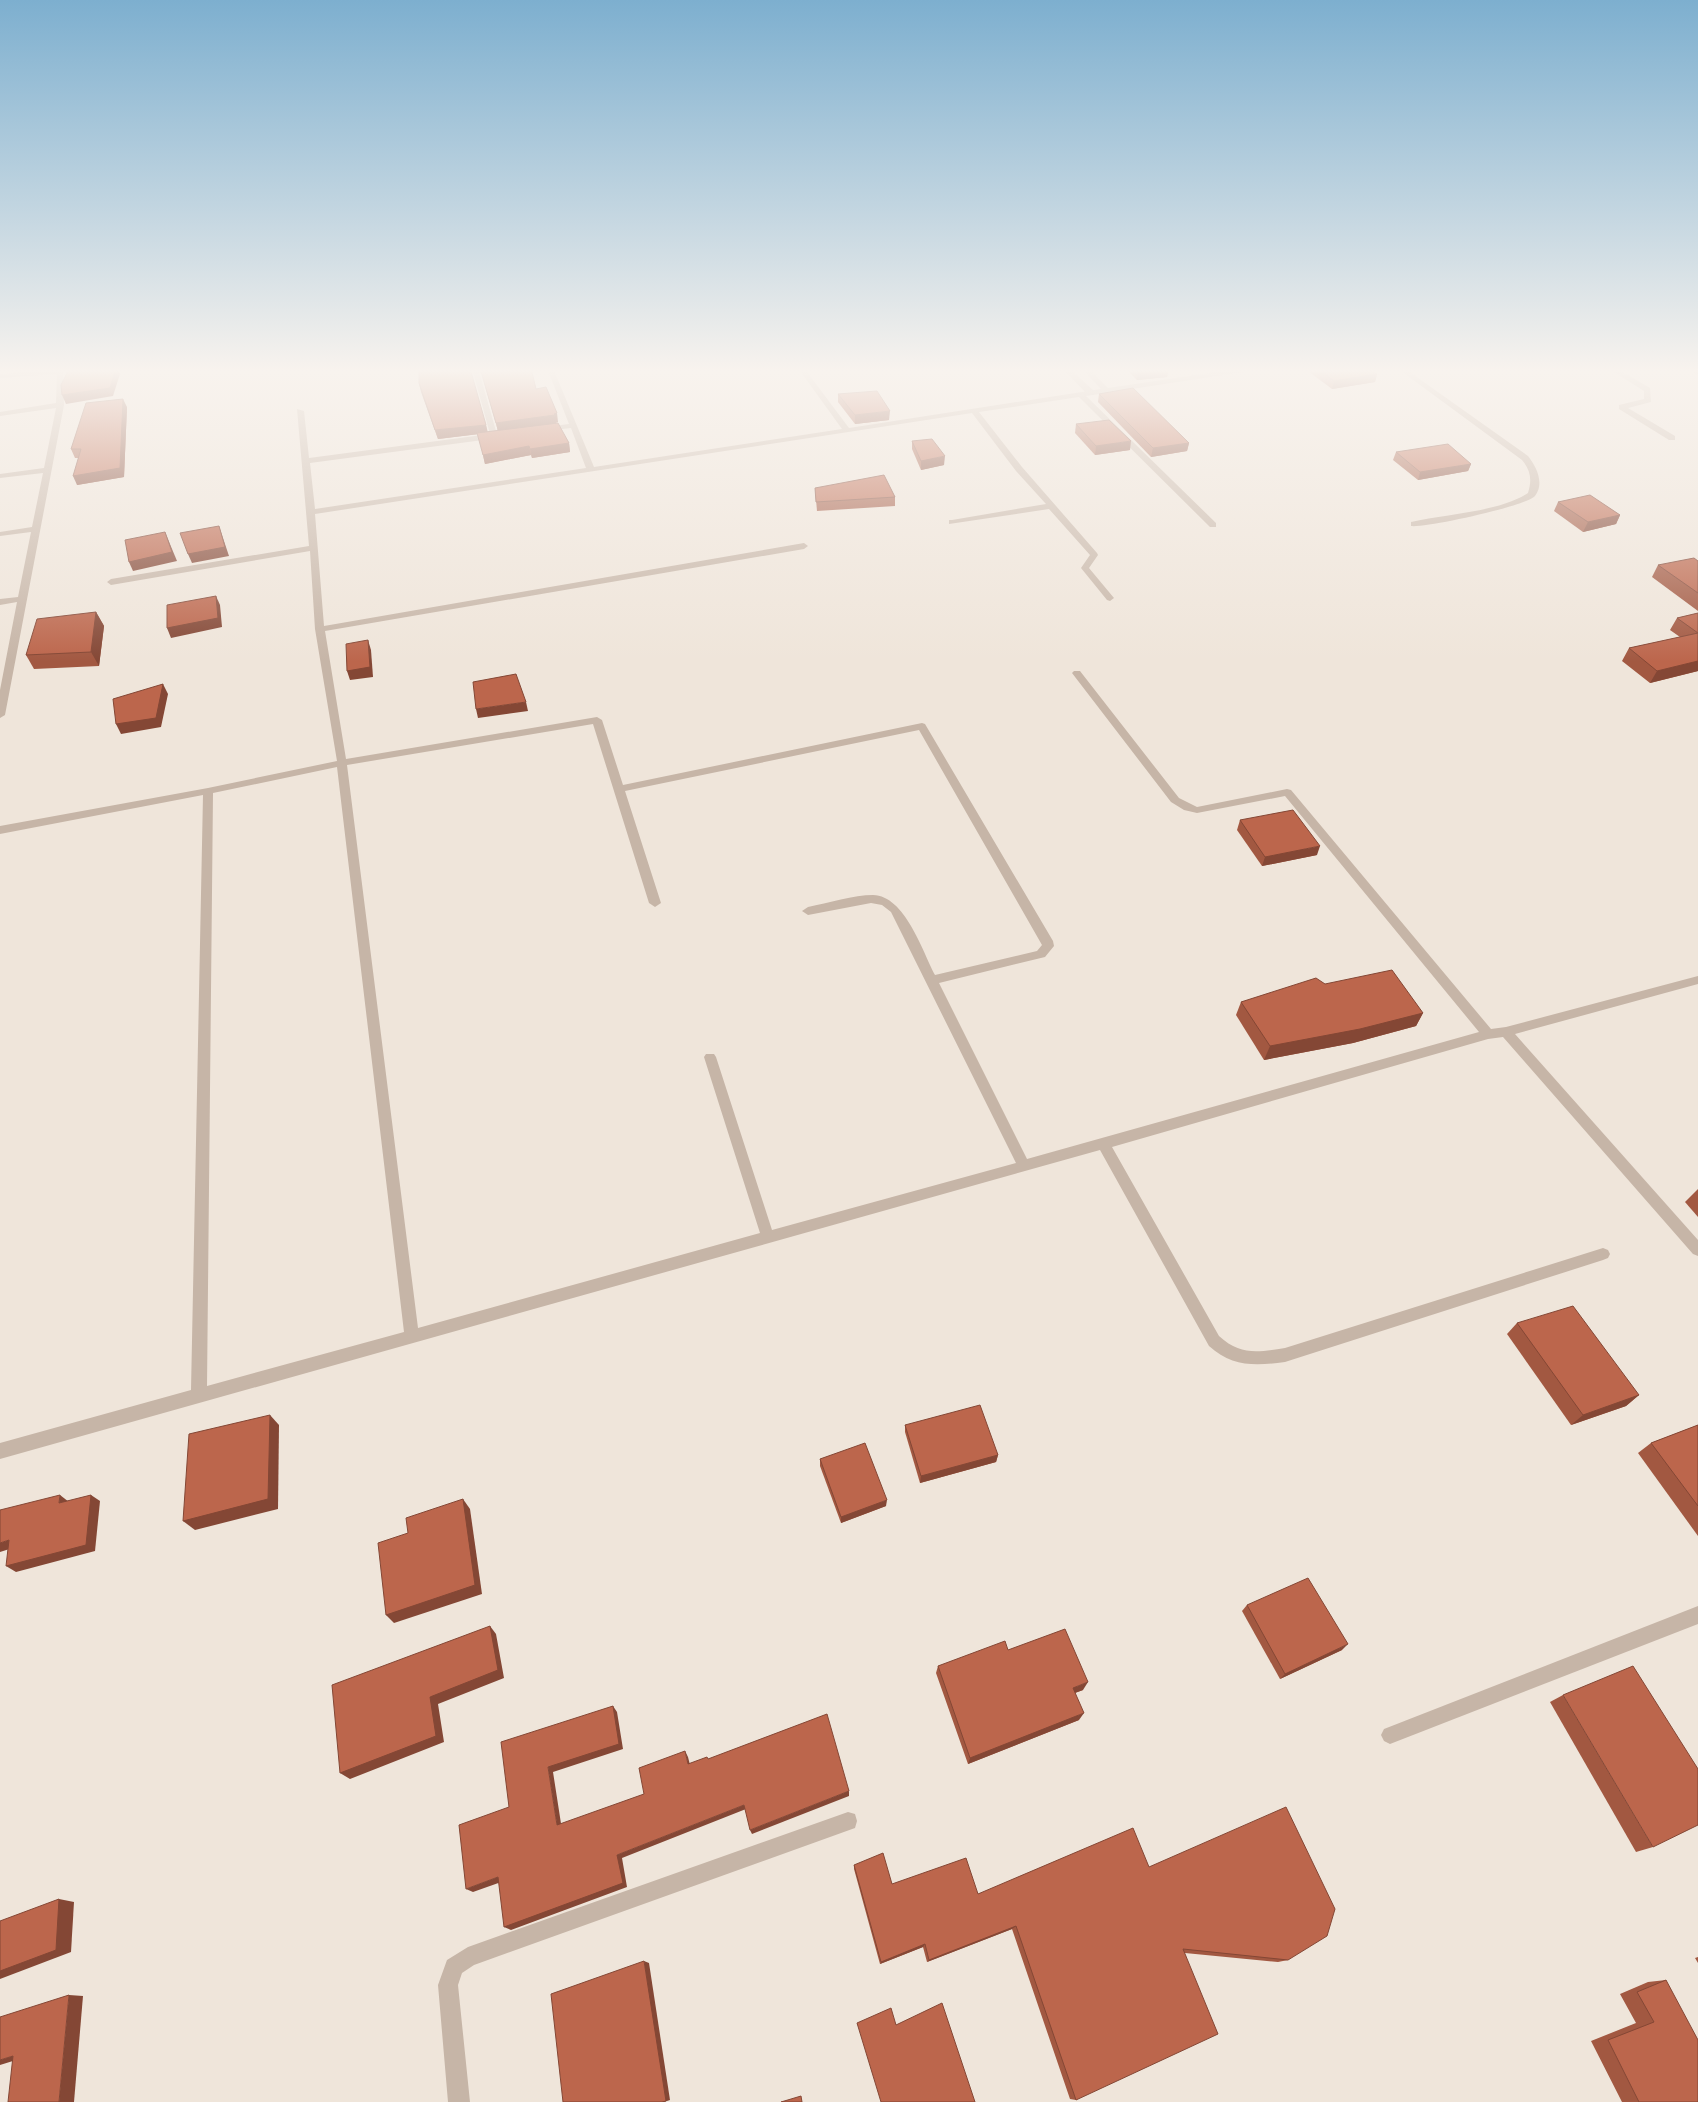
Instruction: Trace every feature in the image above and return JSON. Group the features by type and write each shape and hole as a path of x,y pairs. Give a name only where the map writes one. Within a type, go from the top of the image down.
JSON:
{"street":[{"path":"0,715 5,668 22,599 48,466"},
{"path":"306,466 320,628 342,763 412,1337"},
{"path":"589,466 591,470"},
{"path":"311,512 616,466"},
{"path":"1016,466 1094,555 1085,568 1110,598"},
{"path":"1153,466 1213,525"},
{"path":"1414,524 1504,505 1529,497 1533,493 1536,476 1532,466"},
{"path":"0,476 47,470"},
{"path":"952,522 1051,506"},
{"path":"0,534 36,529"},
{"path":"320,628 804,546"},
{"path":"111,582 314,548"},
{"path":"0,602 22,599"},
{"path":"1078,673 1175,800 1188,808 1197,810 1287,792 1488,1034"},
{"path":"0,830 208,791 342,763 596,720 655,903"},
{"path":"618,789 922,726 1047,941 1048,946 1041,954 931,980"},
{"path":"199,1396 208,791"},
{"path":"808,912 871,899 881,899 891,904 898,913 1024,1166"},
{"path":"0,1451 768,1238 1488,1034 1506,1032 1698,980"},
{"path":"1506,1032 1698,1250"},
{"path":"710,1058 768,1238"},
{"path":"1103,1144 1214,1342 1224,1352 1238,1358 1258,1359 1285,1355 1603,1254"},
{"path":"1390,1735 1698,1614"},
{"path":"459,2102 448,1985 454,1967 468,1957 848,1821"}],"building":[{"path":"76,466 120,466 120,468 73,476"},
{"path":"1413,466 1458,466 1420,472"},
{"path":"884,475 895,497 816,502 815,488"},
{"path":"1590,495 1620,515 1588,522 1558,502"},
{"path":"219,526 225,547 188,554 180,533"},
{"path":"165,532 172,552 129,562 125,540"},
{"path":"1694,558 1698,561 1698,593 1658,565"},
{"path":"216,596 218,618 167,628 167,605"},
{"path":"96,612 91,652 26,655 37,619"},
{"path":"1698,613 1698,633 1677,618"},
{"path":"1698,633 1698,661 1657,671 1629,648"},
{"path":"368,640 370,667 347,671 346,644"},
{"path":"516,674 526,702 476,709 473,682"},
{"path":"163,684 156,718 116,724 113,699"},
{"path":"1293,810 1320,846 1265,857 1240,820"},
{"path":"1392,970 1423,1013 1360,1029 1270,1046 1241,1002 1316,978 1325,984"},
{"path":"1573,1306 1639,1395 1583,1415 1517,1323"},
{"path":"980,1405 998,1455 921,1476 905,1425"},
{"path":"270,1415 268,1499 183,1521 189,1434"},
{"path":"1698,1425 1698,1506 1651,1443"},
{"path":"865,1443 887,1500 841,1517 820,1459"},
{"path":"60,1495 59,1503 91,1495 86,1545 6,1566 9,1540 0,1543 0,1510"},
{"path":"463,1499 475,1585 386,1615 378,1543 408,1533 406,1518"},
{"path":"1308,1578 1348,1644 1285,1674 1247,1605"},
{"path":"490,1626 498,1670 430,1697 436,1736 340,1773 332,1685"},
{"path":"1065,1629 1088,1682 1073,1688 1084,1713 970,1758 938,1666 1005,1641 1008,1650"},
{"path":"1633,1666 1698,1769 1698,1825 1653,1847 1563,1695"},
{"path":"613,1706 619,1744 548,1767 557,1825 644,1794 639,1768 685,1751 688,1764 707,1757 708,1759 827,1714 849,1791 750,1830 744,1805 617,1855 623,1883 504,1927 498,1877 466,1889 459,1825 509,1807 501,1742"},
{"path":"1286,1807 1335,1909 1327,1936 1288,1960 1183,1949 1218,2034 1076,2100 1016,1926 929,1960 925,1944 881,1962 854,1865 883,1853 892,1884 966,1858 978,1894 1133,1828 1149,1867"},
{"path":"59,1899 56,1950 0,1971 0,1921"},
{"path":"644,1961 666,2101 563,2102 551,1994"},
{"path":"1666,1980 1698,2040 1698,2102 1639,2102 1608,2040 1654,2022 1637,1992"},
{"path":"69,1995 59,2102 8,2102 13,2056 0,2060 0,2017"},
{"path":"942,2003 975,2102 881,2102 857,2023 891,2008 896,2025"},
{"path":"801,2096 802,2102 781,2102"}]}
